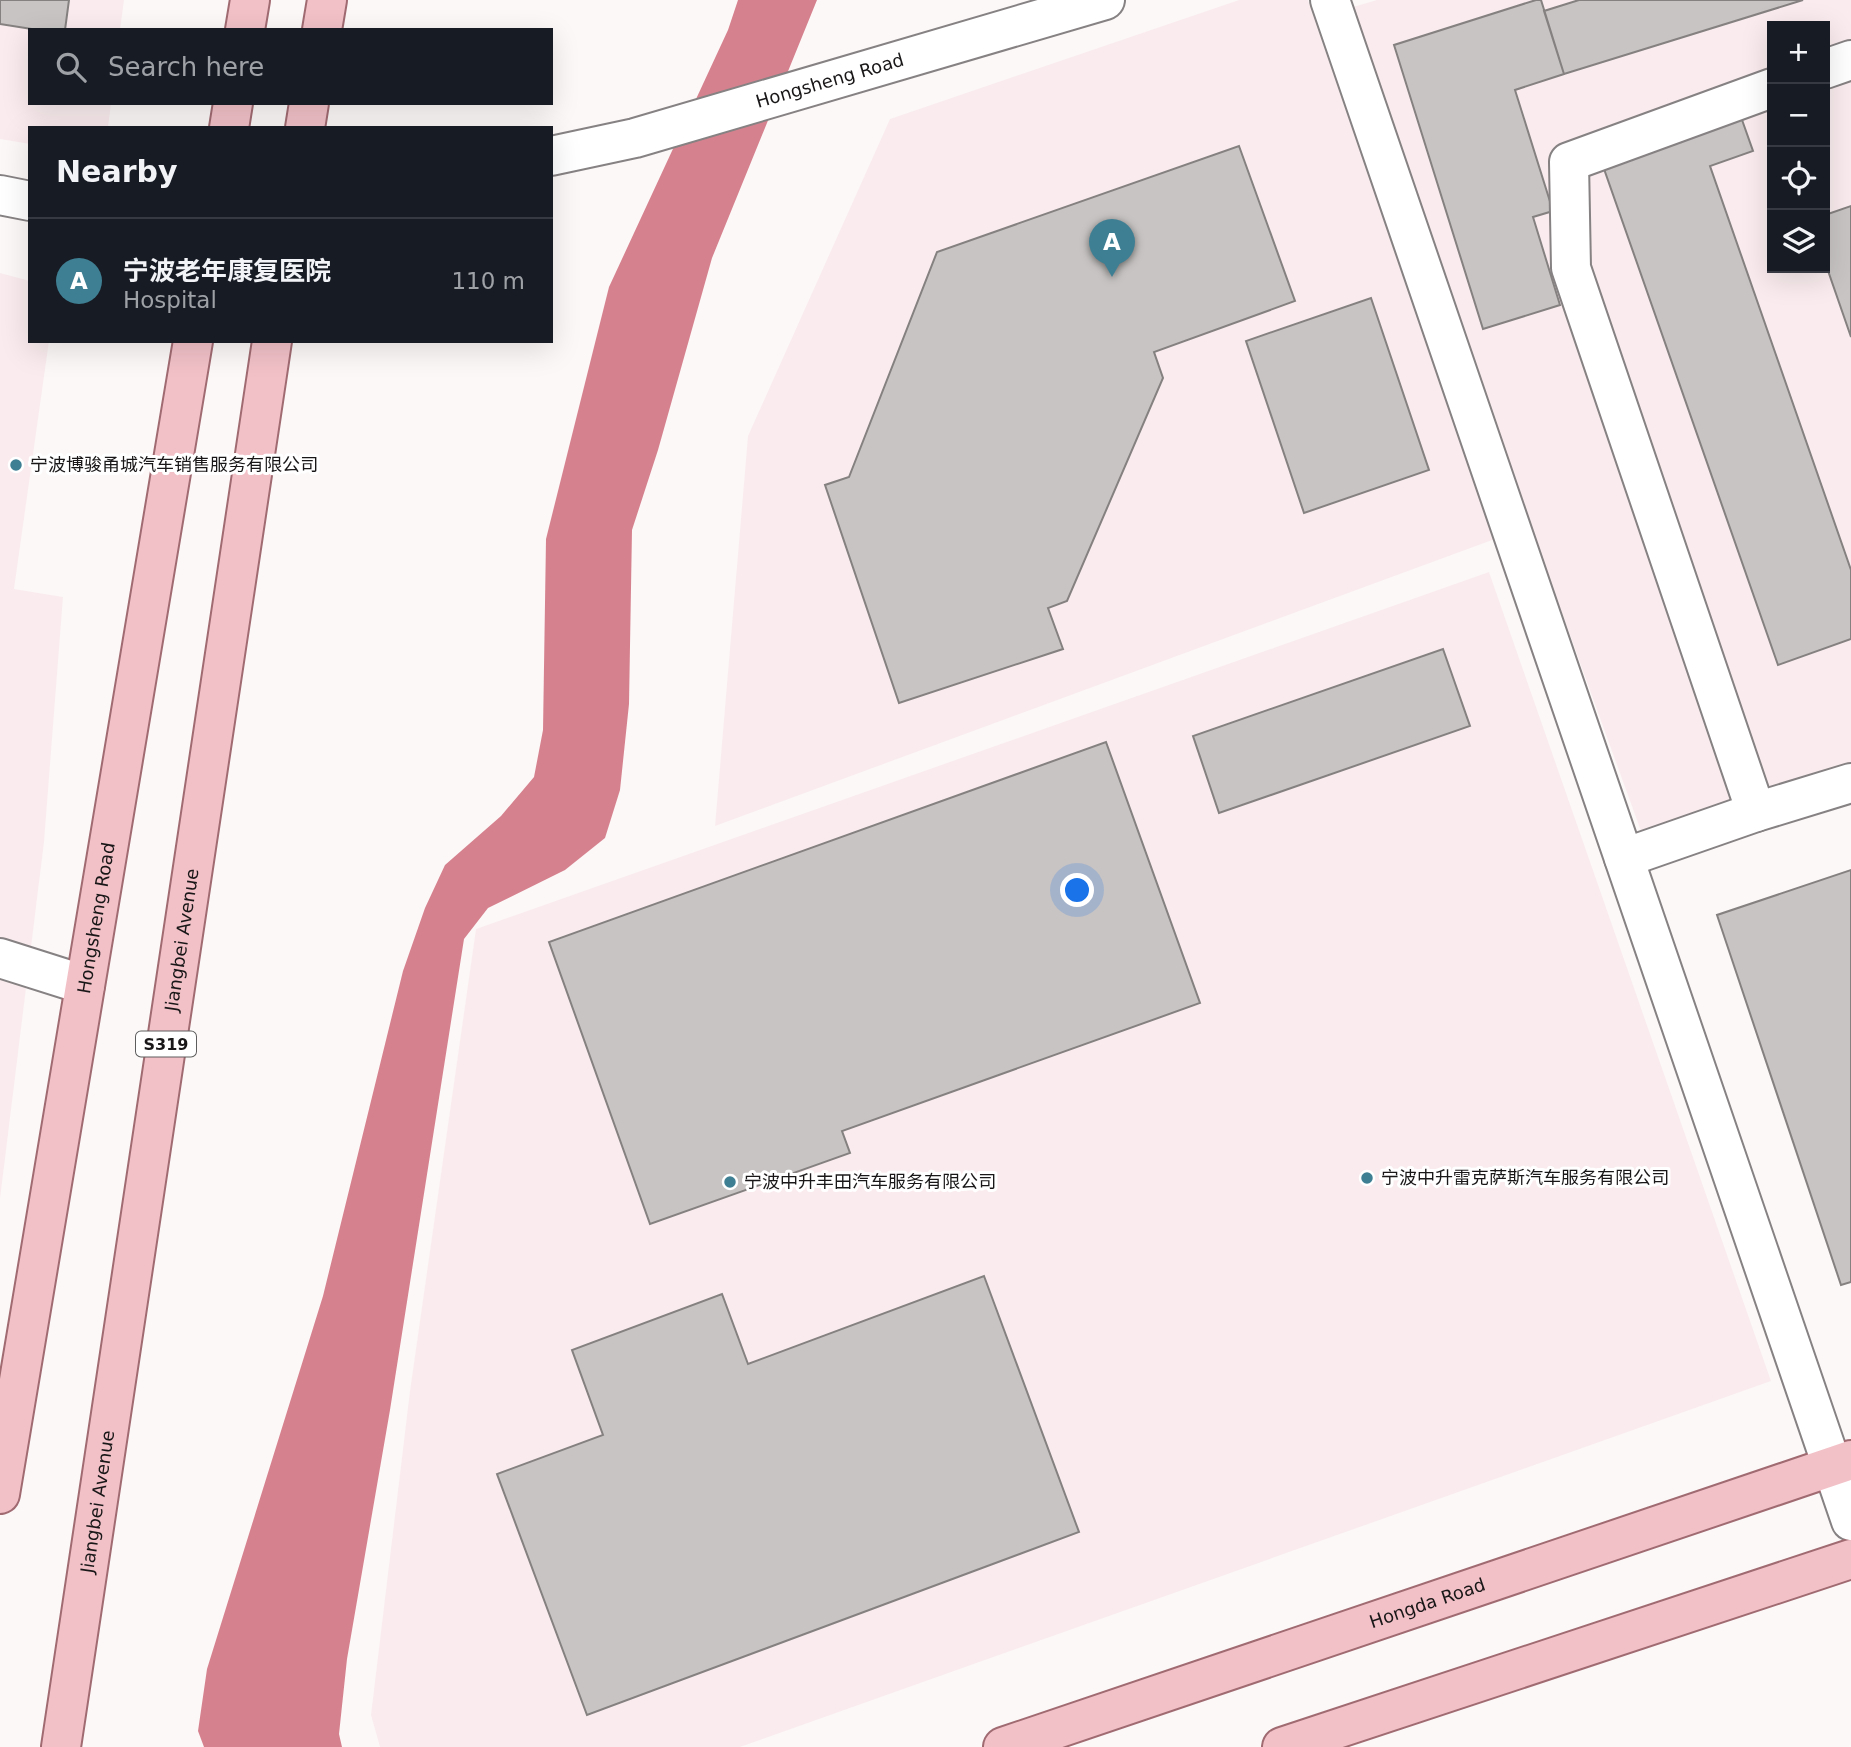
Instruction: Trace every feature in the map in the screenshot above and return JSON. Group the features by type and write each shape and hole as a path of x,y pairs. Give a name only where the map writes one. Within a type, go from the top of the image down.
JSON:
{"main road":[{"path":"245,28 250,0"},
{"path":"322,28 327,0"},
{"path":"229,126 233,105"},
{"path":"305,126 309,105"},
{"name":"Hongsheng Road","path":"0,1494 193,343"},
{"name":"Jiangbei Avenue","path":"61,1747 272,343"},
{"name":"Hongda Road","path":"1003,1747 1842,1463"},
{"path":"1282,1747 1851,1559"}],"street":[{"name":"Hongsheng Road","path":"553,156 635,138 1105,0"},
{"path":"1330,0 1624,858 1842,1463 1851,1521"},
{"path":"1830,67 1851,60"},
{"path":"1756,812 1571,268 1569,162 1767,90"},
{"path":"0,195 28,201"},
{"path":"1624,858 1756,812 1851,783"},
{"path":"0,958 85,985"}],"shaded area":[{"path":"0,0 124,0 120,28 28,28 28,105 111,105 108,126 28,126 28,144 0,139"},
{"path":"738,0 817,0 712,258 658,450 632,530 629,704 620,790 605,838 565,870 488,908 464,939 390,1410 347,1659 339,1734 342,1747 204,1747 198,1731 207,1669 323,1296 403,971 425,908 445,865 501,816 534,777 543,730 546,539 609,287 728,30"},
{"path":"1239,0 1308,0 1495,539 715,826 748,436 890,119"},
{"path":"1377,0 1851,0 1851,774 1646,845 1470,359 1353,7"},
{"name":"宁波博骏甬城汽车销售服务有限公司","path":"0,273 28,280 28,343 49,343 14,589 63,597 44,842 0,1199"},
{"path":"1489,572 1771,1381 740,1747 380,1747 371,1715 410,1391 476,929"}],"building":[{"path":"0,0 69,0 65,28 28,28 0,24"},
{"path":"1541,0 1564,74 1515,90 1553,211 1533,217 1560,305 1483,329 1394,45"},
{"path":"1579,0 1803,0 1564,74 1544,11"},
{"path":"1741,117 1753,151 1710,166 1851,570 1851,639 1778,665 1603,166"},
{"path":"1239,146 1295,301 1154,352 1163,378 1067,601 1048,608 1063,649 899,703 825,485 849,477 937,252"},
{"path":"1851,206 1851,337 1829,273 1830,213"},
{"path":"1371,298 1429,470 1304,513 1246,341"},
{"path":"1443,649 1470,726 1219,813 1193,736"},
{"path":"1106,742 1200,1003 842,1131 850,1153 650,1224 549,942"},
{"path":"1851,870 1851,1282 1841,1285 1717,915"},
{"path":"984,1276 1079,1532 587,1715 497,1474 603,1435 572,1350 722,1294 748,1364"}],"place":[{"name":"宁波老年康复医院","path":"1112,277"},
{"name":"宁波博骏甬城汽车销售服务有限公司","path":"16,465"},
{"name":"宁波中升雷克萨斯汽车服务有限公司","path":"1367,1178"},
{"name":"宁波中升丰田汽车服务有限公司","path":"730,1182"}]}
